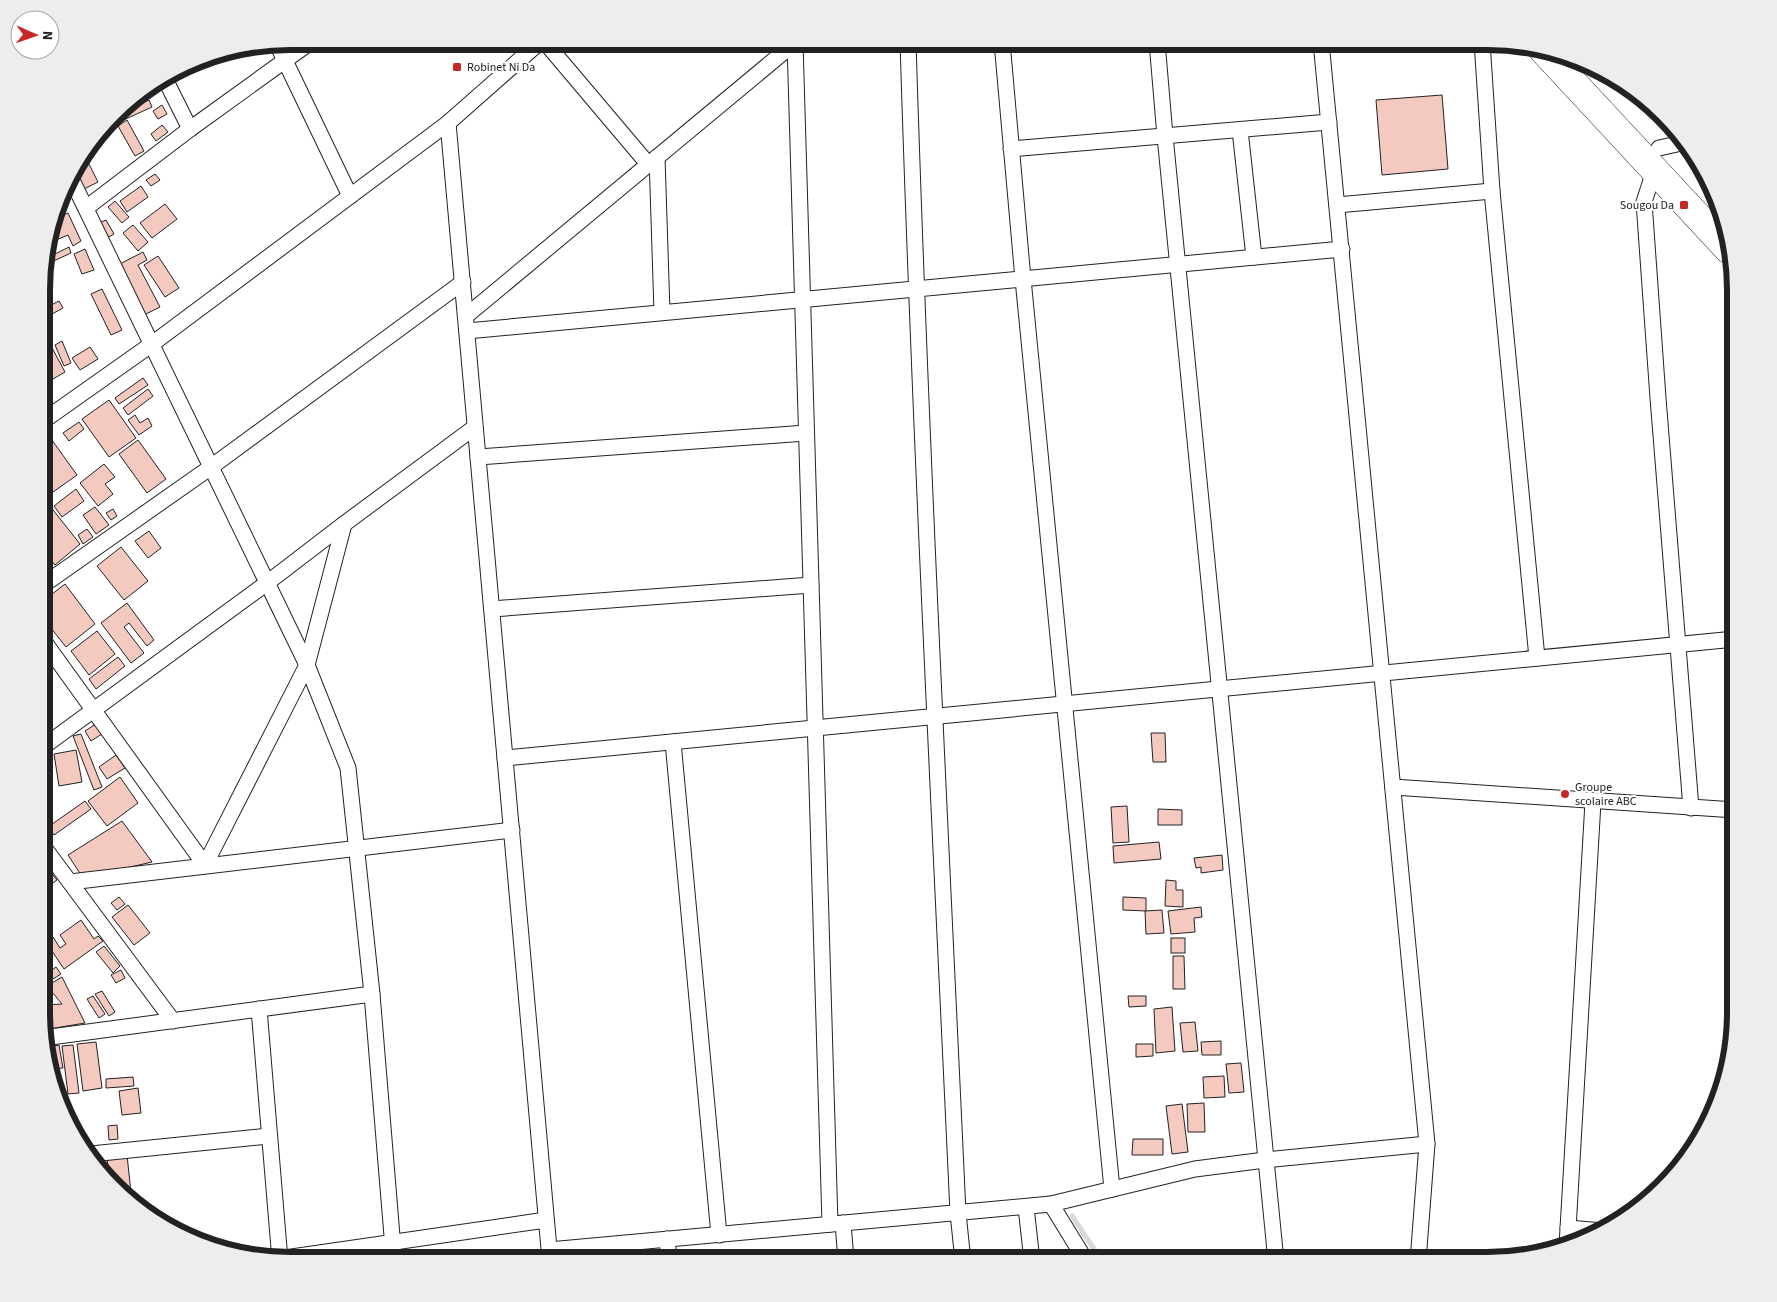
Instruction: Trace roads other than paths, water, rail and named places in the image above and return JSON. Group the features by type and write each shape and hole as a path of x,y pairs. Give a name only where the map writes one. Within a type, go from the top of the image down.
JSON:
{"highway":[{"path":"1555,60 1665,151 1721,238"},
{"path":"1588,73 1665,151 1711,203"}],"street":[{"path":"86,208 190,129 299,50"},
{"path":"50,416 152,344 448,123 532,50"},
{"path":"550,50 652,161 662,312"},
{"path":"466,323 652,161 786,50"},
{"path":"796,50 815,729 836,1224 844,1252"},
{"path":"908,50 916,289 935,717 958,1213 962,1252"},
{"path":"1003,50 1023,279 1112,1189"},
{"path":"1158,50 1275,1252"},
{"path":"1323,50 1427,1144 1419,1252"},
{"path":"1483,50 1492,191 1537,658"},
{"path":"280,51 350,196"},
{"path":"167,84 190,129"},
{"path":"1011,149 1329,122"},
{"path":"448,123 550,1252"},
{"path":"1240,130 1254,257"},
{"path":"1665,151 1678,145"},
{"path":"1678,145 1665,151 1644,202 1691,808"},
{"path":"74,185 307,665 348,768 372,994 393,1252"},
{"path":"1337,205 1492,191"},
{"path":"466,323 662,312 1342,249"},
{"path":"50,580 211,467 463,282"},
{"path":"50,742 268,583 344,524 476,427"},
{"path":"478,457 806,433"},
{"path":"205,865 307,665 344,524"},
{"path":"492,608 811,584"},
{"path":"505,758 1727,640"},
{"path":"50,650 205,865"},
{"path":"673,742 719,1235"},
{"path":"1393,787 1727,810"},
{"path":"1567,1238 1593,802"},
{"path":"70,882 512,830"},
{"path":"50,855 173,1021"},
{"path":"52,1037 372,994"},
{"path":"259,1009 276,1251"},
{"path":"97,1153 269,1136"},
{"path":"573,1252 667,1240 1051,1204 1195,1169 1427,1144"},
{"path":"1051,1204 1080,1252"},
{"path":"1026,1207 1031,1252"},
{"path":"324,1252 546,1220"},
{"path":"1568,1228 1588,1230"},
{"path":"667,1240 668,1252"}],"waterway":[{"path":"1072,1216 1096,1252"}],"place":[{"name":"Robinet Ni Da","path":"457,67"},
{"name":"Sougou Da","path":"1684,205"},
{"name":"Groupe scolaire ABC","path":"1565,794"}]}
